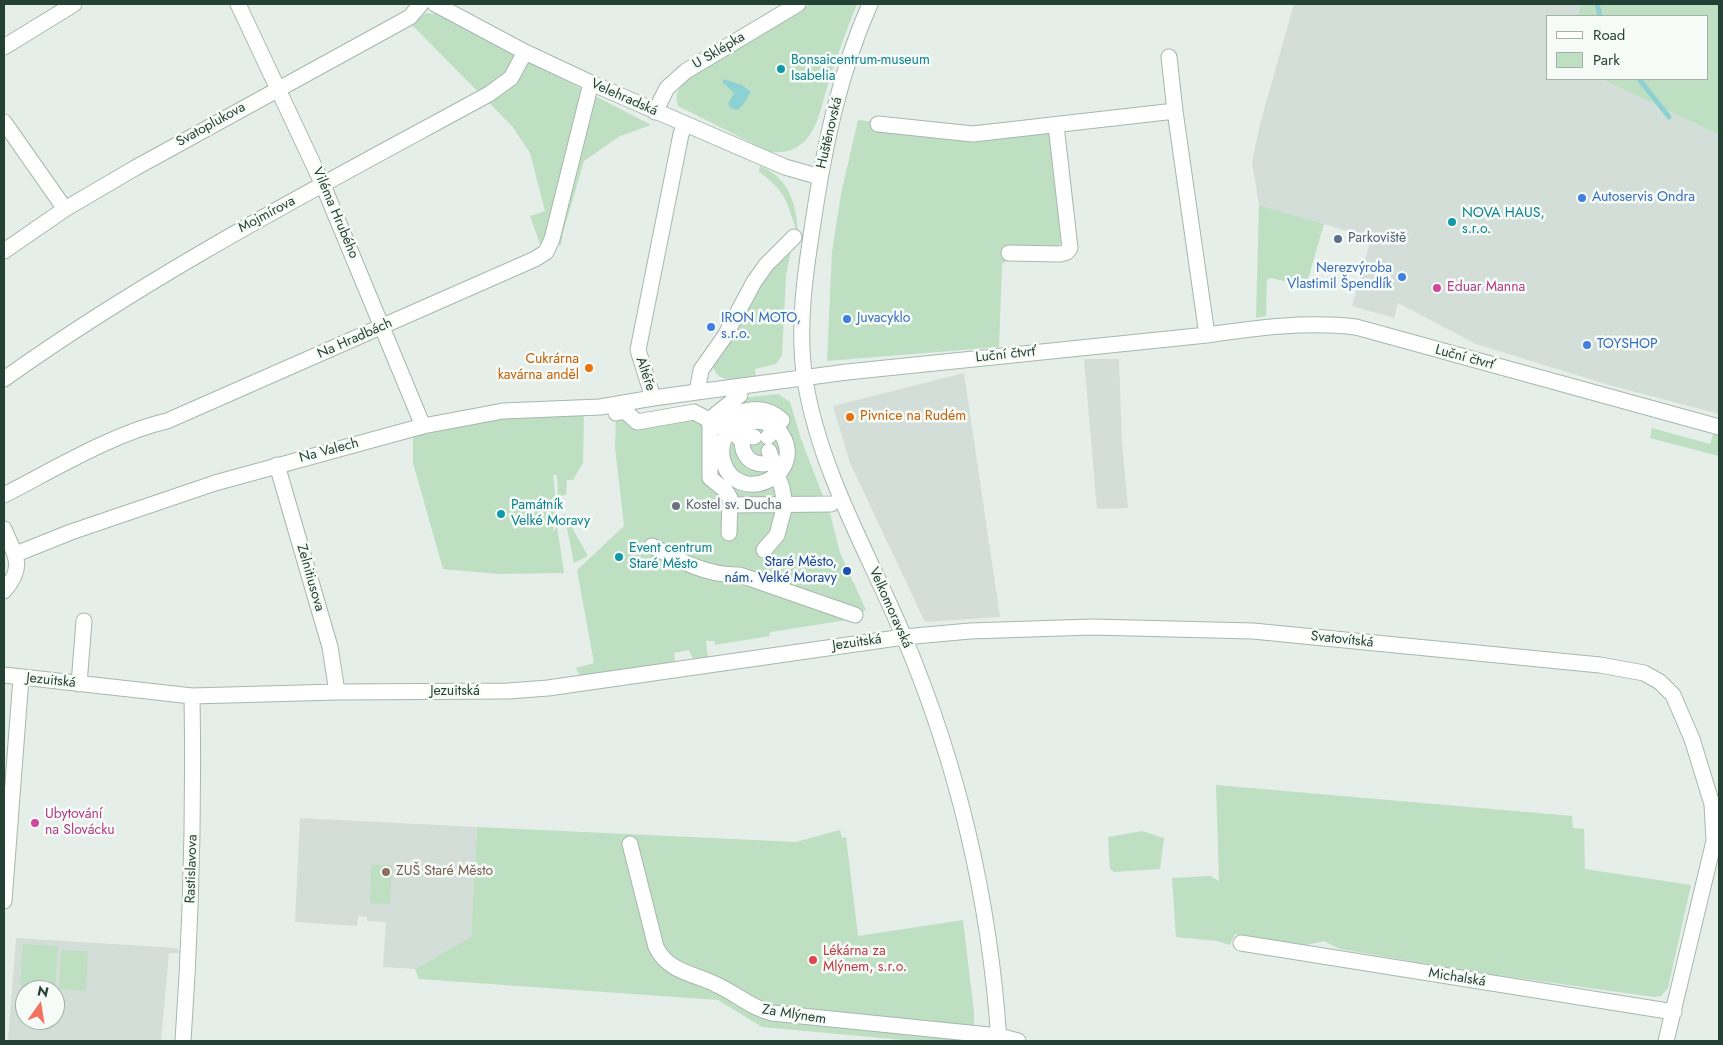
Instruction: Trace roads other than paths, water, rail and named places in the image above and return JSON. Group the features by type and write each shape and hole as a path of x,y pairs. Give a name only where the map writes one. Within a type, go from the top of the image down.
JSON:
{"street":[{"path":"4,47 74,4"},
{"name":"Viléma Hrubého","path":"238,4 323,185 384,326 423,426"},
{"name":"Svatoplukova","path":"4,251 65,209 278,88 410,17 421,4"},
{"name":"Velehradská","path":"435,4 525,52 655,112 785,167 820,177"},
{"name":"U Sklépka","path":"655,112 667,88 686,71 798,4"},
{"name":"Huštěnovská","path":"820,177 829,129 844,75 870,4"},
{"name":"Mojmírova","path":"4,379 120,300 244,227 505,84 516,71 525,52"},
{"path":"1169,57 1207,335"},
{"name":"Na Hradbách","path":"4,495 104,445 154,424 166,421 384,326 535,259 546,252 552,239 591,83"},
{"path":"878,124 973,134 1175,110"},
{"path":"4,122 65,209"},
{"name":"Altéře","path":"685,124 681,134 638,350 654,398 697,392"},
{"path":"1009,254 1060,254 1067,252 1070,248 1056,125"},
{"name":"Velkomoravská","path":"820,177 803,309 805,377 813,419 830,470 904,637 940,734 969,838 982,900 999,1039"},
{"path":"697,392 701,370 726,336 754,282 766,265 794,237"},
{"name":"Luční čtvrť","path":"697,392 805,377 1207,335 1262,327 1340,325 1356,327 1719,427"},
{"path":"740,395 748,437"},
{"name":"Na Valech","path":"10,552 215,482 423,426 503,410 600,407 654,398"},
{"path":"616,413 626,411 637,422 694,412 748,437 772,455 785,505 777,535 764,550"},
{"path":"729,533 730,498 725,490 710,478 748,437"},
{"path":"748,437 784,438 787,451 784,465 776,476 768,481 756,484 744,483 733,476 725,466 722,455 723,442 748,437"},
{"name":"Zelnitiusova","path":"277,465 328,641 337,692"},
{"path":"731,505 831,504"},
{"path":"4,529 10,552 18,562 16,574 4,591"},
{"path":"652,546 686,564 723,576 740,575 855,615"},
{"path":"79,684 84,621"},
{"name":"Svatovítská","path":"904,637 970,631 1092,627 1223,629 1622,668 1652,677 1673,695 1713,785"},
{"name":"Jezuitská","path":"4,675 192,696 337,692 508,692 548,688 904,637"},
{"path":"4,901 21,678"},
{"name":"Rastislavova","path":"183,1041 189,950 193,822 192,696"},
{"path":"1666,1041 1714,841 1713,785"},
{"name":"Za Mlýnem","path":"630,844 656,947 664,960 680,971 717,984 754,1008 772,1013 1018,1041"},
{"name":"Michalská","path":"1241,943 1674,1012"}],"water":[{"path":"724,79 742,85 751,92 737,110 732,109 728,104 734,93 722,82"}],"waterway":[{"path":"1597,4 1600,15"},
{"path":"1640,80 1669,117"}],"place":[{"name":"Bonsaicentrum-museum Isabelia","path":"781,69"},
{"name":"Autoservis Ondra","path":"1582,198"},
{"name":"NOVA HAUS, s.r.o.","path":"1452,222"},
{"name":"Parkoviště","path":"1338,239"},
{"name":"Nerezvýroba Vlastimil Špendlík","path":"1402,277"},
{"name":"Eduar Manna","path":"1437,288"},
{"name":"Juvacyklo","path":"847,319"},
{"name":"IRON MOTO, s.r.o.","path":"711,327"},
{"name":"TOYSHOP","path":"1587,345"},
{"name":"Cukrárna kavárna anděl","path":"589,368"},
{"name":"Pivnice na Rudém","path":"850,417"},
{"name":"Kostel sv. Ducha","path":"676,506"},
{"name":"Památník Velké Moravy","path":"501,514"},
{"name":"Event centrum Staré Město","path":"619,557"},
{"name":"Staré Město, nám. Velké Moravy","path":"847,571"},
{"name":"Ubytování na Slovácku","path":"35,823"},
{"name":"ZUŠ Staré Město","path":"386,872"},
{"name":"Lékárna za Mlýnem, s.r.o.","path":"813,960"}]}
